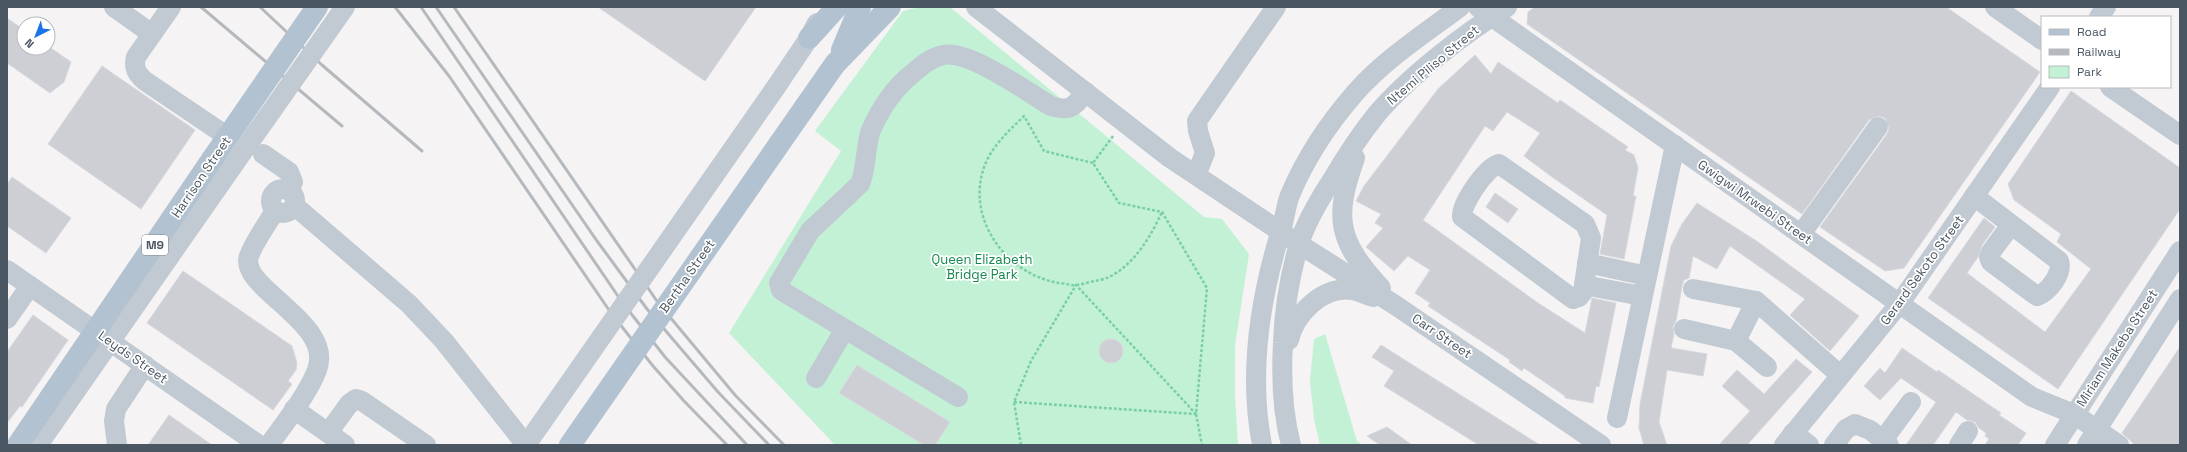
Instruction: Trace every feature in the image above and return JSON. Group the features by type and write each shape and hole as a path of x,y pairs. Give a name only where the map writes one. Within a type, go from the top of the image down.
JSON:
{"main road":[{"name":"Harrison Street","path":"18,445 104,336 223,163 228,137 317,7"},
{"path":"809,38 837,7"},
{"path":"836,64 860,7"},
{"path":"836,64 890,7"},
{"name":"Bertha Street","path":"570,445 836,64"}],"street":[{"path":"114,7 152,34"},
{"path":"171,7 134,63 139,75 228,137"},
{"path":"223,163 345,7"},
{"path":"292,198 409,304 444,341 526,445 776,87 809,38 825,7"},
{"name":"Carr Street","path":"976,7 1170,158 1299,244 1395,304 1601,445"},
{"path":"1196,176 1205,153 1198,131 1197,121 1276,7"},
{"name":"Ntemi Piliso Street","path":"1262,445 1258,426 1256,360 1260,323 1269,270 1290,197 1304,166 1322,135 1355,93 1383,64 1460,7"},
{"path":"1995,7 2041,39"},
{"path":"2100,16 2106,7"},
{"name":"Ntemi Piliso Street","path":"1291,445 1285,421 1281,372 1284,320 1299,244 1317,203 1349,152 1376,115 1399,90 1492,10"},
{"name":"Gwigwi Mrwebi Street","path":"1492,10 1675,145 2032,397 2074,414 2091,440"},
{"path":"958,397 787,294 781,290 779,283 810,231 860,184 871,132 883,107 905,79 926,61 943,55 959,56 988,68 1051,106 1063,110 1070,109 1086,92"},
{"name":"Gerard Sekoto Street","path":"1795,441 1840,375 1900,303 2049,88"},
{"path":"2111,88 2180,135"},
{"path":"1801,234 1878,127"},
{"path":"1365,132 1346,183 1341,215 1343,228 1354,257 1395,304"},
{"path":"1617,418 1675,145"},
{"path":"264,154 289,172 293,182 292,198 286,214 275,211 248,257 250,268 257,282 296,316 311,334 319,356 317,370 294,409 270,445"},
{"path":"1499,164 1585,224 1591,238 1584,285 1583,292 1579,297 1573,299 1470,225 1462,217 1463,206 1489,169 1499,164"},
{"path":"1974,196 2011,224"},
{"name":"Miriam Makeba Street","path":"2059,438 2180,251"},
{"path":"1587,263 1647,276"},
{"name":"Leyds Street","path":"7,270 259,445"},
{"path":"1584,285 1642,296"},
{"path":"7,319 30,286"},
{"path":"1693,289 1756,301 1840,375"},
{"path":"1281,372 1291,332 1298,316 1322,297 1336,291 1352,290 1395,304"},
{"name":"Miriam Makeba Street","path":"2091,440 2180,299"},
{"path":"1736,341 1756,301"},
{"path":"816,378 845,329"},
{"path":"1684,329 1736,341 1767,367"},
{"path":"44,441 104,336"},
{"path":"117,445 114,421 116,409 145,365"},
{"name":"Gwigwi Mrwebi Street","path":"2032,397 2059,438 2091,440 2119,445"},
{"path":"328,433 349,404 356,399 426,445"},
{"path":"1834,445 1846,429 1855,424 1870,430 1886,443 1911,402"},
{"path":"294,409 345,445"}],"path":[{"path":"1162,212 1151,236 1133,258 1110,277 1076,285 1044,280 1018,266 1000,251 988,231 982,205 981,182 987,160 1002,138 1024,116 1044,151 1093,163 1119,203 1162,212 1207,288 1196,414 1202,445"},
{"path":"1093,163 1116,132"},
{"path":"1021,445 1014,402 1030,361 1076,285"},
{"path":"1076,285 1196,414"},
{"path":"1014,402 1196,414"}],"green space":[{"name":"Queen Elizabeth Bridge Park","path":"920,7 950,7 1204,217 1222,219 1249,254 1235,345 1235,396 1238,445 835,445 729,333 841,151 815,131 903,11"},
{"path":"1325,334 1357,441 1363,445 1320,445 1314,419 1310,381 1314,339"}],"building":[{"path":"598,7 756,7 705,81"},
{"path":"1535,7 1946,7 2040,72 1904,268 1885,271 1820,227 1887,134 1889,128 1885,118 1879,116 1869,120 1802,214 1527,24 1528,12"},
{"path":"7,18 16,24 16,56 56,56 56,52 71,62 64,82 50,93 7,63"},
{"path":"1475,55 1491,74 1498,62 1558,103 1560,100 1628,147 1625,150 1634,155 1638,168 1633,196 1636,196 1624,259 1600,254 1607,215 1524,156 1540,133 1507,112 1493,131 1485,126 1423,220 1538,303 1585,333 1592,298 1616,303 1599,387 1596,386 1593,403 1565,398 1565,396 1524,368 1522,371 1509,362 1510,360 1428,306 1430,303 1415,293 1430,270 1408,256 1394,271 1366,247 1383,228 1375,223 1381,214 1356,201 1364,186 1438,89"},
{"path":"102,66 195,130 141,209 48,144"},
{"path":"2071,91 2180,168 2180,209 2058,389 1928,298 1984,218 1995,227 1982,245 1978,257 1967,273 2045,332 2091,269 2057,242 2061,234 2014,200 2008,184"},
{"path":"12,177 71,218 46,253 7,226 7,184"},
{"path":"1495,193 1518,209 1508,223 1486,207"},
{"path":"1697,203 1758,242 1859,316 1830,351 1790,315 1805,299 1730,246 1717,269 1693,256 1689,278 1684,280 1682,286 1676,321 1673,327 1674,334 1671,348 1707,354 1703,376 1667,370 1659,422 1667,445 1644,445 1639,428 1640,404 1671,246 1682,224"},
{"path":"183,271 292,346 297,363 296,370 288,381 292,384 273,410 147,323"},
{"path":"33,315 68,340 22,407 20,406 7,423 7,352"},
{"path":"1111,339 1120,342 1123,351 1120,360 1111,363 1102,360 1099,351 1102,342"},
{"path":"1381,345 1540,445 1479,445 1384,386 1394,371 1372,357"},
{"path":"2180,347 2180,445 2135,445 2122,433"},
{"path":"1902,348 1937,372 1938,370 2001,413 1999,415 2026,433 2018,445 1985,445 1989,439 1985,436 1986,433 1979,428 1975,422 1967,420 1956,412 1933,445 1906,445 1936,402 1901,378 1880,400 1864,386 1880,368 1885,373"},
{"path":"1796,359 1812,372 1747,445 1719,445 1750,411 1722,386 1737,370 1764,394"},
{"path":"857,365 950,422 935,445 924,445 839,393"},
{"path":"169,415 212,445 148,445"},
{"path":"1387,427 1412,445 1380,445 1367,436"}],"railway":[{"path":"201,7 342,126"},
{"path":"260,7 322,65 422,151"},
{"path":"395,7 449,76 611,313 653,366 684,401 727,445"},
{"path":"421,7 622,302 665,357 747,445"},
{"path":"436,7 597,241 647,309 718,392 769,445"},
{"path":"454,7 659,304 735,395 784,445"}]}
